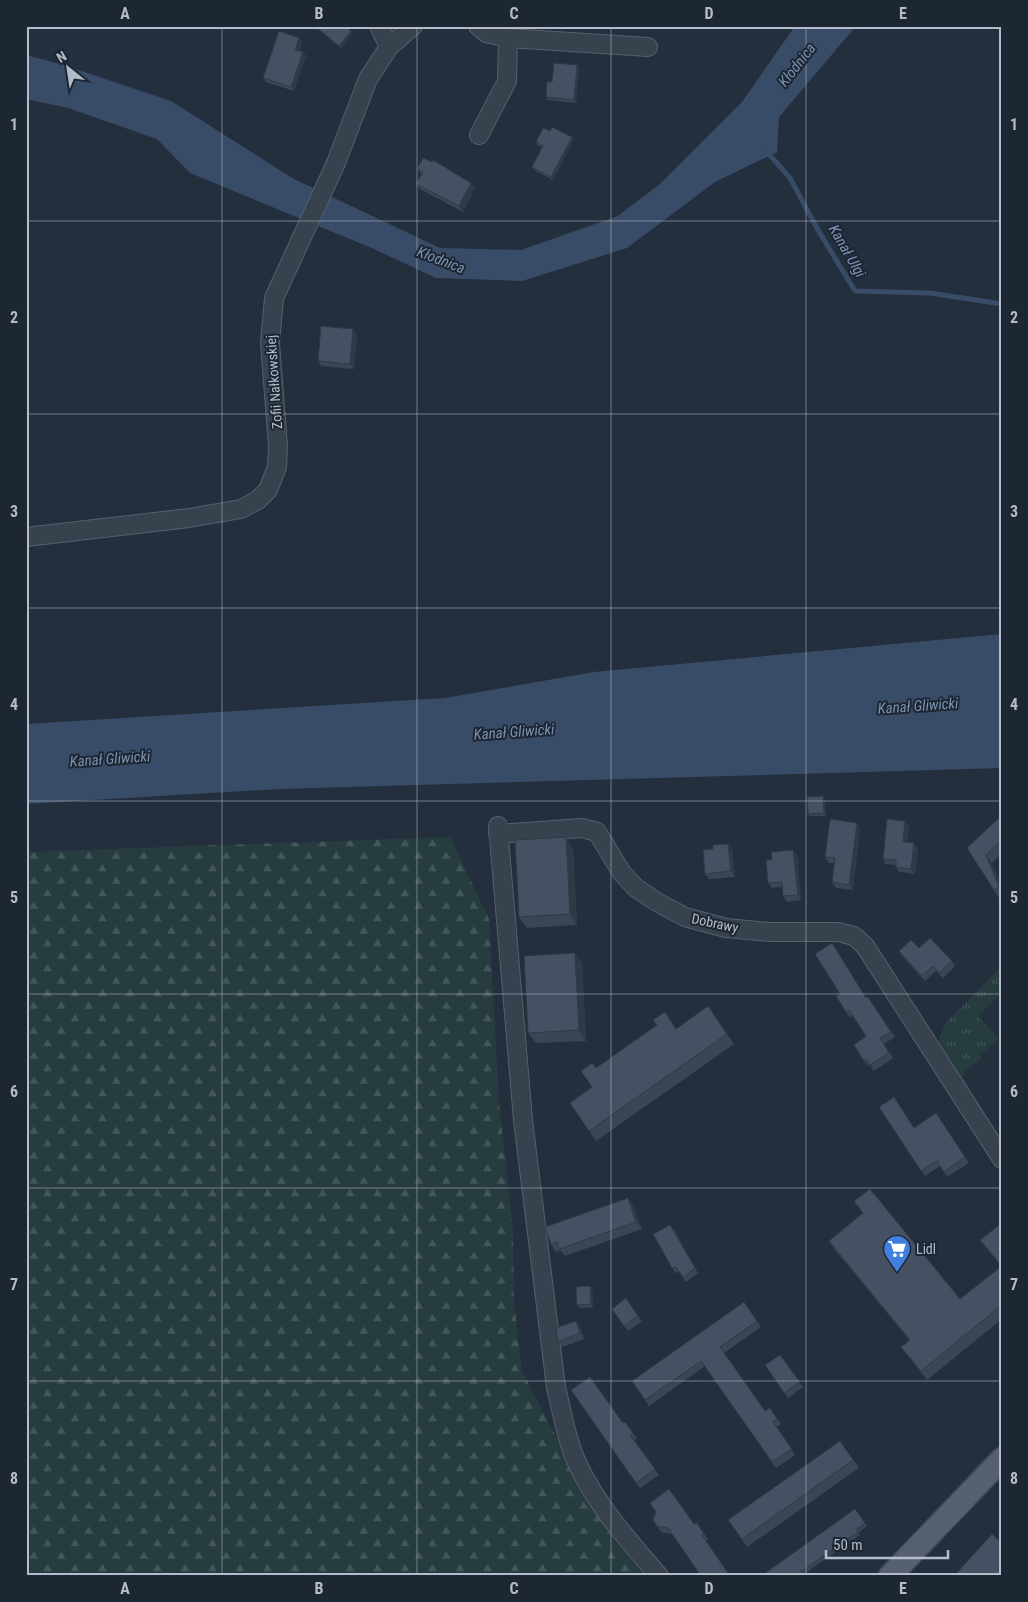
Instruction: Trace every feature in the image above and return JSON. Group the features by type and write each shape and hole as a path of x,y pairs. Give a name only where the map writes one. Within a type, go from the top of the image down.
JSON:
{"main road":[{"path":"890,1576 1002,1459"}],"street":[{"path":"379,26 389,47"},
{"name":"Zofii Nałkowskiej","path":"26,536 189,518 241,509 258,500 268,490 277,467 278,446 270,343 270,322 274,298 336,163 368,79 389,47 413,26"},
{"path":"478,26 486,33 508,38 648,47"},
{"path":"480,135 507,82 508,38"},
{"name":"Dobrawy","path":"659,1576 610,1518 578,1464 566,1430 556,1388 524,1120 498,830 582,828 597,832 622,873 636,888 685,917 726,928 770,932 838,932 854,936 865,946 1002,1158"}],"green space":[{"path":"450,837 489,919 499,1103 513,1231 514,1301 522,1371 579,1481 613,1538 645,1576 26,1576 26,852"},
{"path":"1002,965 1002,993 978,1016 999,1039 980,1055 982,1059 966,1070 963,1078 1002,1142 1002,1156 945,1059 939,1038 946,1023"}],"water":[{"name":"Kłodnica","path":"795,26 856,26 779,117 777,152 715,182 627,248 522,281 436,278 374,249 190,173 157,139 68,108 26,99 26,55 64,65 171,101 292,178 440,248 521,250 618,216 661,183 742,102"},
{"name":"Kanał Gliwicki","path":"1002,634 1002,768 279,789 26,804 26,724 445,698 594,672"}],"building":[{"path":"315,26 346,26 351,31 339,46"},
{"path":"279,31 299,38 295,50 303,52 291,87 263,78"},
{"path":"554,63 577,65 574,100 546,97 547,82 552,82"},
{"path":"552,127 572,137 551,177 532,167 543,146 536,142 543,128 550,131"},
{"path":"423,158 432,162 433,160 471,183 459,206 416,184 423,172 417,169"},
{"path":"321,326 353,329 350,364 318,361"},
{"path":"823,796 824,813 808,814 807,797"},
{"path":"1002,817 1002,840 986,855 999,887 994,890 967,848"},
{"path":"830,819 857,823 849,885 832,882 835,858 825,857"},
{"path":"887,819 905,821 903,842 914,843 911,869 896,867 896,860 883,859"},
{"path":"566,837 570,914 519,917 515,840"},
{"path":"728,844 731,871 705,874 703,850 713,849 713,845"},
{"path":"793,850 798,895 783,896 782,882 768,883 766,860 772,860 771,852"},
{"path":"930,938 952,961 939,973 933,966 922,976 899,951 911,940 919,948"},
{"path":"832,943 866,998 868,997 891,1032 880,1038 889,1053 870,1065 866,1059 864,1061 854,1045 866,1036 849,1010 846,1012 836,996 840,994 815,954"},
{"path":"575,953 579,1030 528,1033 524,956"},
{"path":"708,1006 727,1034 589,1131 570,1103 592,1087 581,1071 592,1063 596,1068 657,1025 653,1020 665,1012 676,1029"},
{"path":"894,1097 914,1128 936,1113 965,1157 944,1172 937,1161 921,1171 879,1107"},
{"name":"Lidl","path":"870,1189 960,1299 1002,1266 1002,1305 921,1371 901,1347 910,1340 829,1241 863,1213 854,1201"},
{"path":"628,1198 636,1222 559,1249 557,1242 551,1244 545,1227"},
{"path":"1002,1223 1002,1266 980,1240"},
{"path":"670,1225 695,1268 683,1277 676,1267 672,1268 653,1234"},
{"path":"590,1286 591,1304 577,1305 576,1287"},
{"path":"626,1298 638,1316 624,1326 612,1309"},
{"path":"744,1302 757,1321 720,1347 765,1411 770,1408 777,1419 773,1422 792,1449 772,1462 701,1361 645,1400 632,1381"},
{"path":"576,1321 580,1333 558,1342 556,1328"},
{"path":"780,1355 800,1382 784,1393 765,1365"},
{"path":"590,1377 623,1423 625,1422 633,1433 630,1435 655,1469 636,1483 571,1390"},
{"path":"840,1441 853,1460 742,1539 728,1520"},
{"path":"669,1489 694,1524 697,1523 704,1534 702,1535 730,1576 701,1576 668,1528 657,1526 653,1520 656,1512 650,1503"},
{"path":"855,1509 865,1523 856,1530 858,1532 795,1576 761,1576"},
{"path":"992,1534 1002,1543 1002,1576 954,1576"}],"waterway":[{"name":"Kanał Ulgi","path":"767,152 790,178 818,230 855,291 930,293 1002,304"}],"place":[{"name":"Lidl","path":"897,1273"}]}
